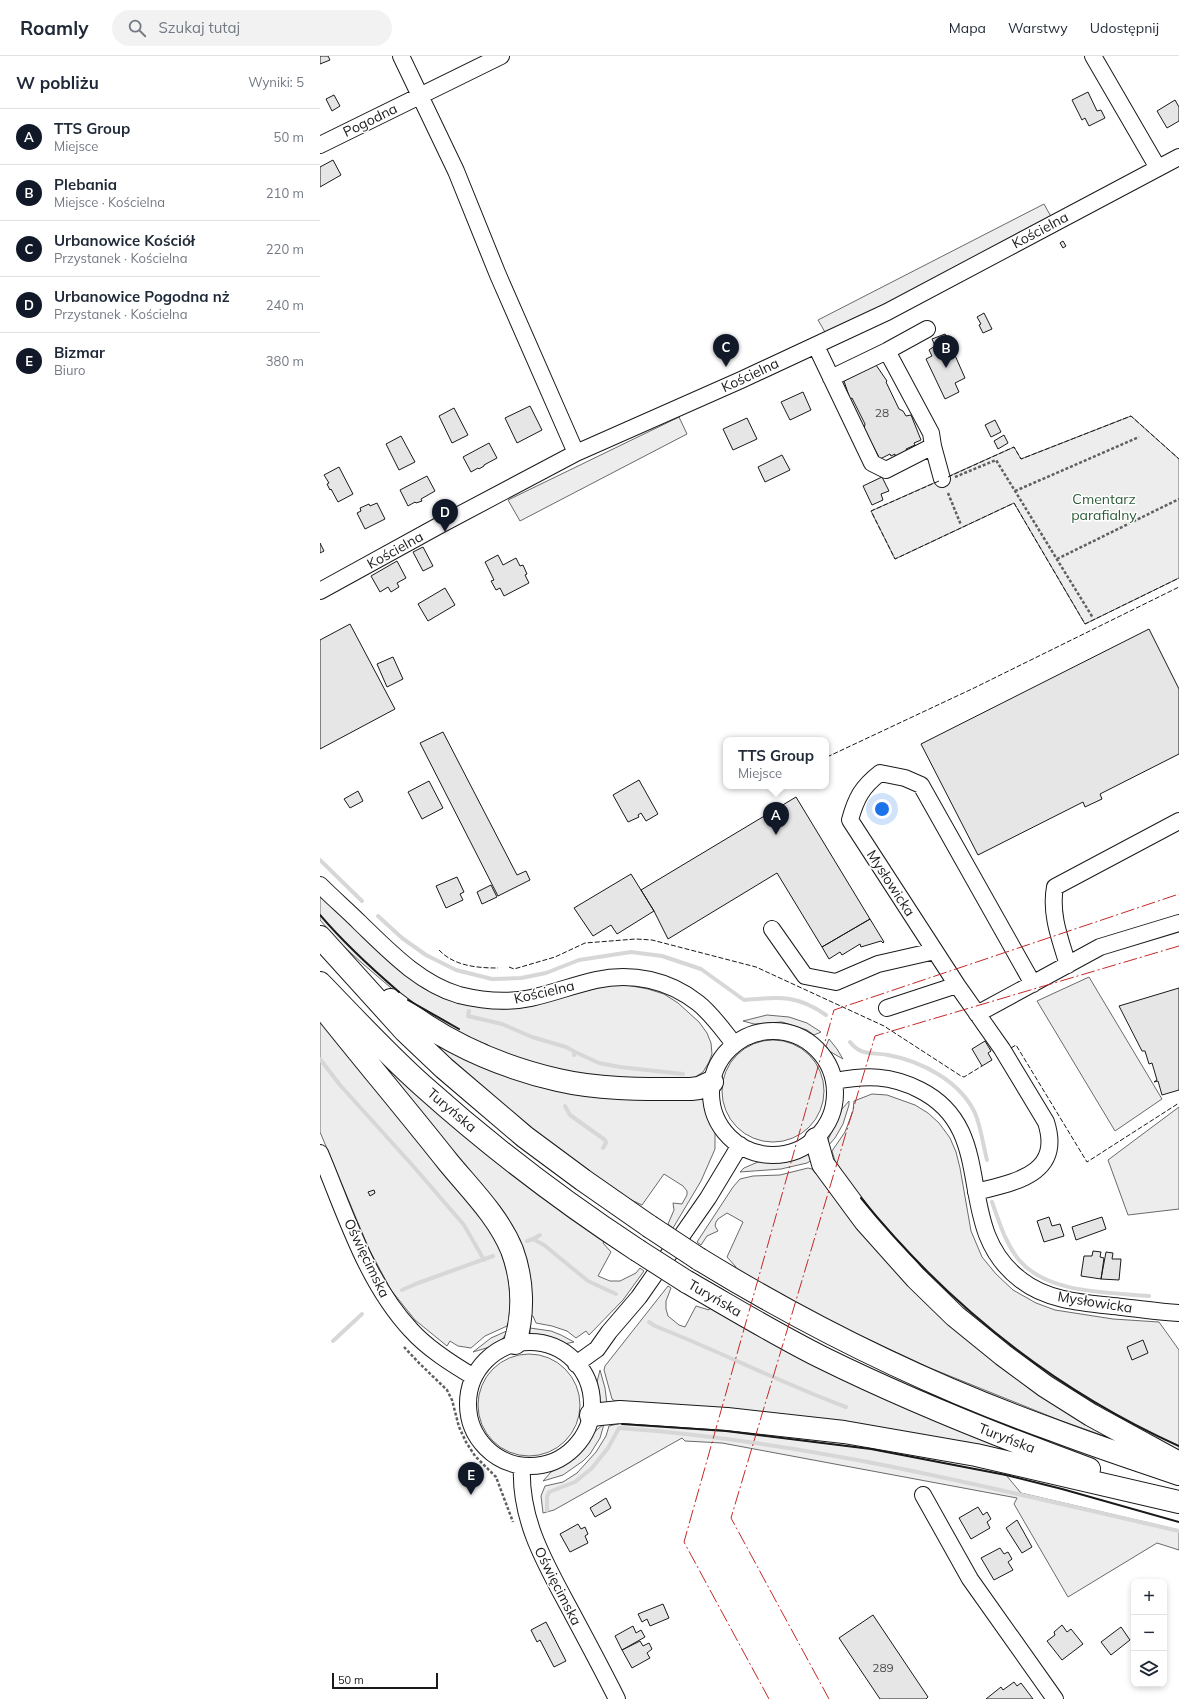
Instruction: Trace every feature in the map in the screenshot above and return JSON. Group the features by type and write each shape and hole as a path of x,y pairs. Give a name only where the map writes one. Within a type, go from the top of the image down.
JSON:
{"highway":[{"path":"320,937 335,953 412,1017 445,1037 478,1054 516,1068 558,1080 600,1086 642,1089 692,1089 699,1088 712,1082"},
{"name":"Turyńska","path":"335,953 405,1031 444,1068 525,1137 649,1226 744,1287 819,1327 916,1374 1052,1430 1179,1474"},
{"name":"Turyńska","path":"320,983 372,1038 423,1086 508,1157 566,1201 686,1282 774,1332 822,1357 924,1405 1005,1439 1179,1501"},
{"path":"320,1004 478,1197 503,1232 512,1252 520,1284 521,1320 515,1343"},
{"path":"816,1139 823,1164 865,1221 916,1278 955,1316 1003,1355 1045,1386 1091,1415 1179,1463"},
{"path":"592,1415 627,1412 727,1419 844,1432 976,1455 1179,1501"}],"street":[{"path":"401,56 456,171 498,275 576,453"},
{"name":"Pogodna","path":"320,145 501,56"},
{"path":"1093,56 1158,168"},
{"name":"Kościelna","path":"320,591 576,453 816,346 887,312 1179,156"},
{"path":"831,378 887,351 927,329"},
{"path":"816,346 872,463 886,470 933,446"},
{"path":"887,351 931,433 933,446 943,481"},
{"name":"Mysłowicka","path":"976,1192 1022,1180 1038,1169 1044,1160 1050,1141 1046,1122 1002,1048 957,985 850,820 855,802 868,782 880,773 905,778 921,785 1033,984"},
{"path":"1068,965 1054,917 1053,900 1055,887 1179,821"},
{"name":"Kościelna","path":"320,886 402,962 422,978 444,989 474,998 511,1000 532,998 602,978 624,977 647,979 675,988 699,1003 734,1044"},
{"path":"977,1014 1100,947 1179,923"},
{"path":"772,929 805,976 836,982 878,964 935,951"},
{"path":"887,1008 957,985"},
{"path":"779,1030 795,1034 809,1042 821,1052 830,1066 835,1081 836,1097 833,1112 826,1126 816,1139 802,1148 787,1154 766,1154 755,1152 740,1145 729,1136 720,1124 712,1104 712,1082 716,1067 724,1055 734,1044 748,1036 763,1031 779,1030"},
{"name":"Mysłowicka","path":"835,1081 856,1077 884,1077 906,1083 930,1095 946,1109 961,1130 969,1152 982,1223 992,1247 999,1258 1013,1274 1028,1285 1047,1294 1071,1301 1179,1313"},
{"path":"576,1364 597,1349 609,1332 639,1297 708,1198 740,1145"},
{"name":"Oświęcimska","path":"320,1153 372,1275 390,1306 422,1340 453,1364 474,1377"},
{"path":"515,1343 546,1343 558,1349 576,1364 581,1370 590,1391 592,1415 582,1438 564,1454 553,1462 541,1465 522,1466 502,1460 491,1453 481,1443 473,1429 469,1416 468,1402 470,1387 474,1377 487,1360 505,1347 515,1343"},
{"name":"Oświęcimska","path":"522,1466 522,1492 528,1522 540,1554 617,1699"},
{"path":"923,1496 970,1579 1055,1699"}],"path":[{"path":"1015,491 1139,437"},
{"path":"961,525 943,481 996,460 1093,618"},
{"path":"1057,559 1179,499"},
{"path":"400,1341 418,1363 447,1390 452,1400 459,1427 466,1442 475,1456 496,1476 516,1529"}],"shaded area":[{"path":"1044,204 1054,222 829,339 818,320"},
{"name":"Cmentarz parafialny","path":"1131,416 1179,459 1179,578 1085,624 1014,503 895,559 871,511 1014,447 1021,459"},
{"path":"679,417 687,434 520,521 508,500"},
{"path":"320,894 392,964 423,988 443,998 473,1006 503,1009 611,985 627,985 648,989 664,994 678,1003 699,1022 707,1033 711,1043 712,1054 709,1062 703,1072 691,1080 582,1077 486,1049 488,1045 441,1024 404,999 341,944 320,920"},
{"path":"1089,977 1162,1099 1115,1131 1037,1001"},
{"path":"320,1015 482,1213 505,1253 514,1310 507,1326 485,1336 471,1348 458,1346 450,1341 447,1346 415,1320 391,1290 369,1249 320,1132"},
{"path":"767,1015 789,1017 807,1023 821,1032 814,1035 807,1030 782,1022 754,1024 743,1021"},
{"path":"413,1025 469,1056 705,1097 705,1107 715,1131 715,1149 701,1181 673,1228 668,1224 674,1210 673,1203 682,1204 687,1195 687,1191 683,1186 664,1174 642,1205 627,1198 565,1156 469,1079"},
{"path":"352,1030 605,1240 603,1243 611,1252 598,1276 610,1281 620,1281 636,1273 640,1268 644,1271 623,1300 589,1335 586,1331 576,1338 567,1331 536,1323 533,1316 528,1316 525,1268"},
{"path":"829,1039 843,1059 829,1051 826,1046"},
{"path":"773,1040 793,1043 802,1048 816,1062 821,1071 824,1091 821,1111 816,1120 802,1134 793,1139 773,1142 753,1139 744,1134 730,1120 725,1111 722,1091 725,1071 730,1062 744,1048 753,1043"},
{"path":"872,1094 887,1095 915,1105 928,1113 939,1123 950,1138 956,1152 960,1168 971,1231 982,1257 996,1274 1013,1290 1036,1303 1055,1310 1113,1319 1159,1322 1179,1350 1179,1451 1099,1410 1013,1352 922,1273 832,1164 835,1161 832,1151 845,1132 853,1111 854,1101"},
{"path":"849,1101 843,1124 835,1138 827,1147 828,1140 842,1109"},
{"path":"1179,1107 1179,1209 1128,1215 1108,1160"},
{"path":"807,1153 812,1160 807,1163 781,1169 740,1172 744,1168 758,1162 786,1161"},
{"path":"808,1168 812,1169 817,1175 820,1172 868,1234 1121,1442 1059,1420 930,1368 816,1315 735,1269 736,1267 727,1257 743,1222 727,1213 716,1222 715,1226 718,1231 707,1236 701,1245 697,1242 733,1187 740,1179 753,1176 780,1175"},
{"path":"668,1286 671,1288 666,1301 666,1309 668,1316 679,1325 685,1327 696,1306 709,1310 711,1306 1042,1460 622,1405 622,1401 615,1401 612,1399 604,1370 605,1366"},
{"path":"530,1328 551,1331 574,1342 564,1344 547,1338 530,1336"},
{"path":"509,1330 500,1342 493,1346 473,1352 491,1338"},
{"path":"529,1354 539,1355 558,1362 572,1376 579,1395 579,1415 572,1434 558,1448 539,1455 529,1456 519,1455 500,1448 486,1434 479,1415 478,1405 479,1395 486,1376 500,1362 519,1355"},
{"path":"600,1370 605,1388 607,1404 600,1404 597,1382"},
{"path":"622,1423 726,1431 871,1449 1006,1475 1021,1493 1179,1530 1179,1550 1157,1543 1068,1597 1014,1504 1017,1498 722,1443 685,1441 682,1438 554,1510 543,1513 541,1496 545,1486 563,1482 577,1473 596,1452 606,1436 609,1426"},
{"path":"604,1424 600,1438 590,1454 583,1461 563,1475 543,1481 551,1472 566,1464 579,1454 585,1448 593,1433"}],"building":[{"path":"320,56 328,56 330,60 320,64"},
{"path":"1088,92 1097,111 1101,110 1105,118 1089,126 1085,118 1082,120 1072,100"},
{"path":"334,95 340,106 332,111 326,99"},
{"path":"1175,100 1179,107 1179,121 1167,128 1157,111"},
{"path":"333,160 341,175 320,187 320,167"},
{"path":"1063,241 1066,246 1063,248 1060,243"},
{"path":"984,313 992,329 983,333 979,325 981,324 977,317"},
{"path":"945,334 951,343 950,344 965,378 955,383 959,392 945,399 926,359 932,356 929,350 935,346 932,339"},
{"path":"876,365 887,381 886,382 899,409 903,411 906,416 911,415 921,440 914,443 915,445 906,449 907,451 895,457 895,454 891,456 890,454 880,459 864,429 865,424 852,398 850,399 844,381"},
{"path":"803,392 811,410 790,420 781,402"},
{"path":"530,406 542,430 517,443 505,418"},
{"path":"454,408 468,435 452,443 439,416"},
{"path":"747,418 757,439 733,450 723,429"},
{"path":"995,420 1001,432 991,437 985,425"},
{"path":"1004,435 1008,443 998,449 994,441"},
{"path":"401,436 415,462 399,470 386,444"},
{"path":"489,443 497,458 471,472 463,457"},
{"path":"782,455 790,470 765,482 758,467"},
{"path":"339,467 353,494 338,502 331,489 330,490 327,484 329,483 324,475"},
{"path":"427,476 435,491 421,499 422,501 415,502 408,506 400,490"},
{"path":"882,477 889,491 881,494 883,500 872,505 863,486"},
{"path":"377,503 385,519 365,529 357,513 361,511 360,508 369,504 370,506"},
{"path":"320,543 324,551 320,553"},
{"path":"423,547 433,566 423,571 413,552"},
{"path":"498,555 503,565 516,558 520,566 523,565 527,574 525,575 529,583 504,596 500,588 496,590 491,581 494,580 485,562"},
{"path":"397,561 406,578 397,583 399,587 391,592 388,587 380,592 371,576"},
{"path":"445,588 455,605 428,621 418,604"},
{"path":"350,624 395,709 320,749 320,640"},
{"path":"1149,629 1179,689 1179,754 1100,794 1102,799 1085,807 1083,802 978,855 921,744"},
{"path":"393,657 403,679 387,687 377,664"},
{"path":"443,732 517,875 526,871 530,880 498,896 420,743"},
{"path":"639,780 658,814 646,821 641,813 638,815 639,817 628,822 613,795"},
{"path":"429,781 443,808 422,819 408,792"},
{"path":"358,791 363,801 350,808 344,799"},
{"path":"796,797 870,919 822,947 777,873 668,939 654,911 641,890"},
{"path":"631,874 654,911 617,934 611,925 593,936 574,908"},
{"path":"457,877 464,892 460,894 463,900 446,908 436,886"},
{"path":"491,885 497,897 482,904 477,892"},
{"path":"870,919 884,942 883,943 881,941 861,947 860,944 842,955 840,952 829,959 822,947"},
{"path":"1179,988 1179,1090 1162,1095 1158,1081 1154,1082 1157,1080 1152,1063 1149,1064 1145,1051 1142,1051 1119,1006"},
{"path":"985,1041 991,1051 988,1053 992,1060 982,1066 972,1049"},
{"path":"374,1190 375,1193 370,1196 368,1192"},
{"path":"1049,1217 1052,1226 1060,1224 1064,1236 1044,1242 1037,1221"},
{"path":"1102,1217 1106,1229 1076,1240 1072,1227"},
{"path":"1093,1251 1101,1252 1100,1257 1104,1258 1101,1279 1081,1276 1084,1256 1092,1256"},
{"path":"1106,1252 1113,1253 1112,1259 1121,1259 1119,1280 1101,1279"},
{"path":"1143,1340 1148,1353 1132,1360 1127,1347"},
{"path":"606,1498 611,1508 595,1517 590,1508"},
{"path":"978,1507 983,1515 987,1512 991,1519 987,1522 990,1528 971,1539 959,1518"},
{"path":"1017,1520 1032,1547 1022,1553 1006,1528"},
{"path":"578,1524 581,1529 585,1527 588,1534 585,1536 588,1543 570,1552 560,1534"},
{"path":"1000,1548 1004,1554 1008,1552 1012,1559 1008,1562 1013,1570 994,1580 981,1558"},
{"path":"663,1604 669,1618 650,1626 647,1619 642,1622 638,1614"},
{"path":"873,1615 928,1697 926,1699 880,1699 839,1638"},
{"path":"546,1622 566,1661 554,1667 540,1640 537,1642 531,1630"},
{"path":"1062,1625 1067,1632 1071,1629 1083,1644 1062,1660 1047,1641 1055,1635 1054,1632"},
{"path":"633,1626 636,1633 641,1630 645,1637 622,1650 615,1636"},
{"path":"1121,1627 1130,1640 1111,1655 1101,1642"},
{"path":"640,1641 643,1646 649,1643 652,1649 647,1653 650,1658 632,1668 622,1650"},
{"path":"1014,1682 1017,1686 1021,1683 1033,1699 986,1699 1001,1687 1003,1690"}],"waterway":[{"path":"320,860 362,901"},
{"path":"378,916 402,938 426,955 456,970 492,979 521,978 546,973 579,960 631,952 662,956 701,969 744,1000 786,998 805,1003 826,1015"},
{"path":"469,1011 468,1016 502,1024 532,1037 566,1047 575,1052 574,1055"},
{"path":"850,1042 858,1050 867,1053 888,1055 913,1062 938,1074 950,1082 960,1091 975,1113 987,1160"},
{"path":"575,1052 599,1063 620,1067 683,1074"},
{"path":"320,1059 340,1085 464,1225 484,1260"},
{"path":"565,1106 570,1115 605,1140 606,1143 603,1148"},
{"path":"992,1202 1010,1246 1019,1260 1031,1271 1046,1279 1079,1289 1149,1296"},
{"path":"533,1239 540,1235"},
{"path":"527,1241 533,1239 544,1245 588,1281 616,1294"},
{"path":"402,1290 493,1256"},
{"path":"333,1341 362,1314"},
{"path":"649,1322 655,1326 798,1388 846,1407"},
{"path":"547,1510 547,1497 549,1492 575,1482 592,1468 608,1448 619,1428 690,1434 831,1455 971,1483 1179,1531"}],"fence":[{"path":"948,477 1014,447 1021,459 1131,416 1179,459"},
{"path":"939,481 871,511 895,559 1014,503 1085,624 1179,578"},
{"path":"829,756 974,688 1179,587"},
{"path":"509,967 514,969 555,957 585,943 636,939 652,940 756,967 884,1026 961,1076 964,1077 982,1066"},
{"path":"439,950 452,960 459,963 474,967 498,968"},
{"path":"1011,1048 1016,1045 1087,1162 1179,1103"}],"wall":[{"path":"320,915 358,955 399,992"},
{"path":"408,1000 459,1029"},
{"path":"861,1198 894,1237 930,1274 1005,1341 1046,1371 1088,1398 1179,1446"},
{"path":"622,1424 726,1431 871,1449 1006,1475 1179,1522"}],"power":[{"path":"769,1699 684,1542 834,1010 1179,894"},
{"path":"829,1699 731,1518 875,1036 1179,946"}],"place":[{"name":"Urbanowice Kościół","path":"726,367"},
{"name":"Plebania","path":"946,368"},
{"name":"Urbanowice Pogodna nż","path":"445,532"},
{"name":"TTS Group","path":"776,835"},
{"name":"Bizmar","path":"471,1495"}]}
